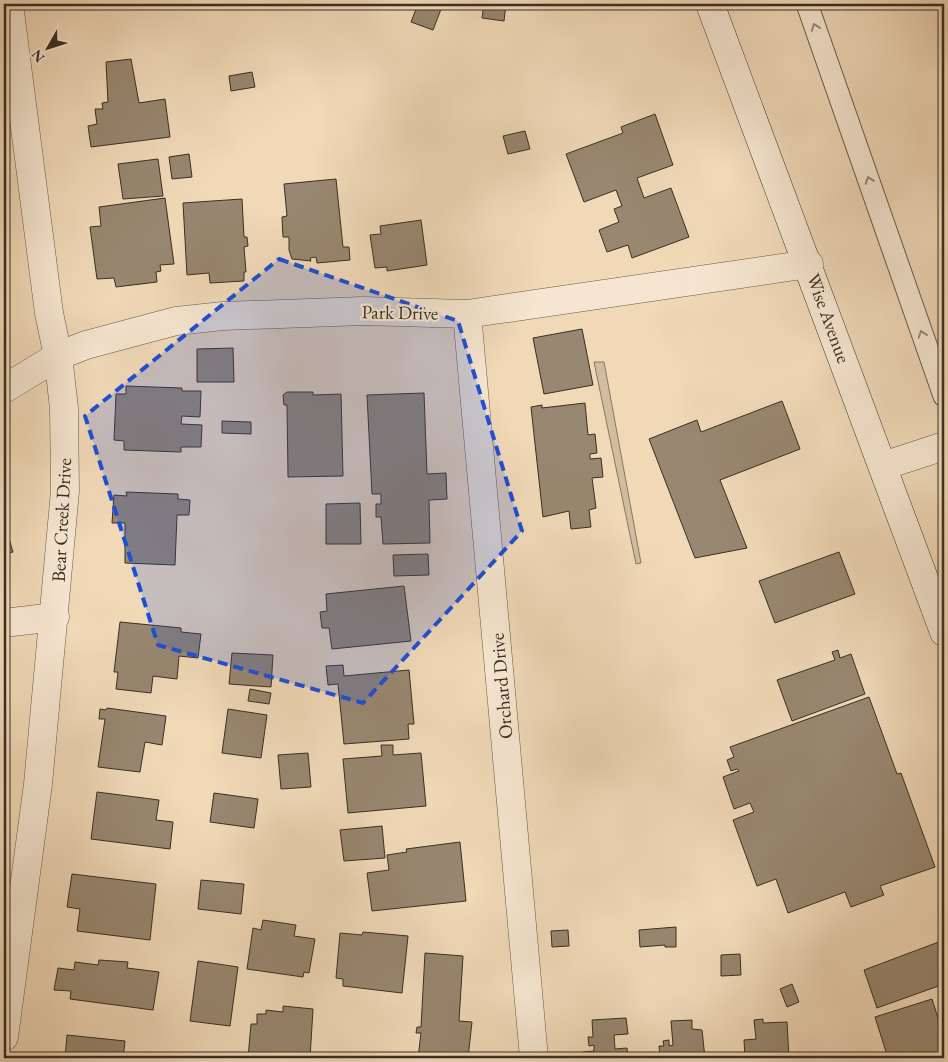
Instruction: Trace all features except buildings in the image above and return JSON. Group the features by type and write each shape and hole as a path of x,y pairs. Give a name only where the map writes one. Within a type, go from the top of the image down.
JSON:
{"street":[{"name":"Bear Creek Drive","path":"4,1037 38,784 55,617 65,491 64,408 58,356 49,313 9,4"},
{"name":"Wise Avenue","path":"710,4 809,264 944,632"},
{"name":"Park Drive","path":"4,389 58,356 86,345 167,323 223,316 364,311 467,314 809,264"},
{"name":"Orchard Drive","path":"467,314 534,1058"},
{"path":"883,466 944,446"},
{"path":"4,623 55,617"}],"lane":[{"path":"807,4 944,396"}],"highlighted area":[{"path":"279,259 458,321 522,531 363,703 158,645 85,416"}],"shaded area":[{"path":"594,362 604,362 641,563 636,564"}]}
